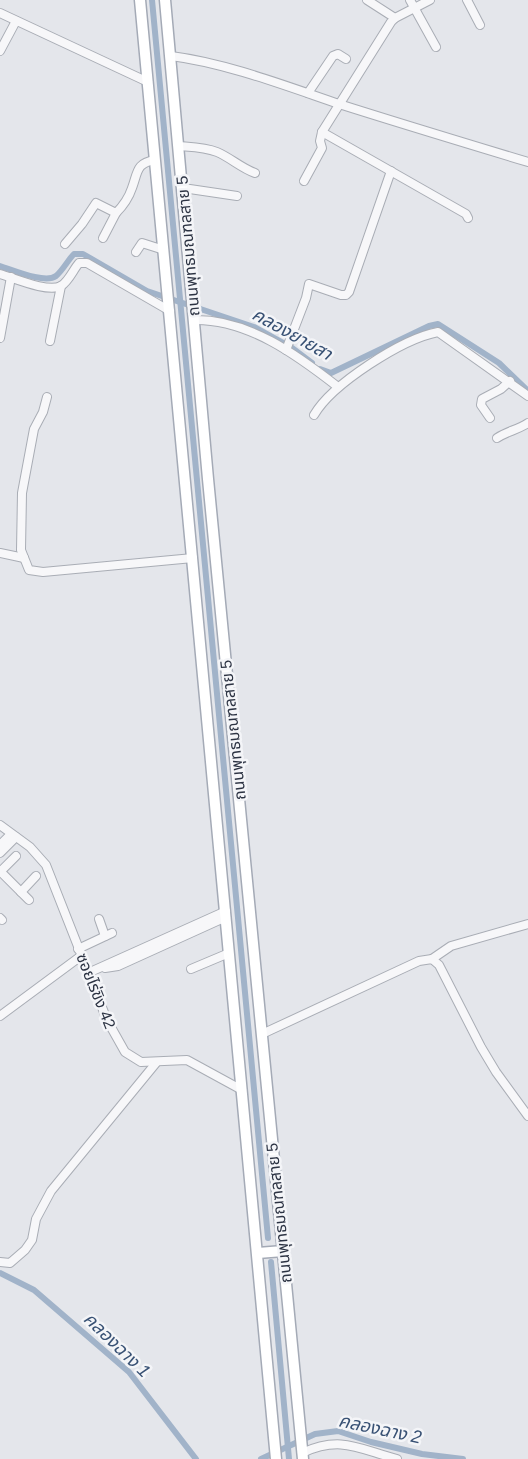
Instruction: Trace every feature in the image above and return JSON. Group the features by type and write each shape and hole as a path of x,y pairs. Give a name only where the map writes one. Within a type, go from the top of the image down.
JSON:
{"main road":[{"name":"ถนนพุทธมณฑลสาย 5","path":"140,0 276,1459"},
{"name":"ถนนพุทธมณฑลสาย 5","path":"165,0 302,1453"},
{"path":"258,1253 283,1251"}],"street":[{"path":"367,0 394,18"},
{"path":"304,181 322,148 320,141 322,132 394,18 412,4 430,0"},
{"path":"467,0 480,25"},
{"path":"412,4 436,47"},
{"path":"0,13 148,82"},
{"path":"0,51 16,21"},
{"path":"308,93 333,56 338,54 346,59"},
{"path":"171,56 188,58 308,93 528,162"},
{"path":"322,132 466,214 468,219"},
{"path":"179,146 205,148 217,152 245,170 255,173"},
{"path":"103,238 123,207 136,174 143,164 156,160"},
{"path":"288,346 309,284 341,296 349,292 391,171"},
{"path":"183,188 237,196"},
{"path":"65,244 96,203 117,213"},
{"path":"135,252 142,243 164,250"},
{"path":"0,274 43,287 61,286 79,263 87,263 169,309"},
{"path":"0,338 11,277"},
{"path":"50,342 61,286"},
{"path":"194,319 232,325 288,346 338,387"},
{"path":"314,416 319,406 338,387 397,348 438,332 528,396"},
{"path":"490,417 481,401 510,381"},
{"path":"47,397 43,412 34,429 22,493 21,550 29,570 43,572 193,558"},
{"path":"497,438 507,432 514,432 528,423"},
{"path":"0,553 24,558"},
{"name":"ซอยไร่ขิง 42","path":"0,825 37,853 46,866 107,1020 120,1045 134,1059 141,1062 186,1060 242,1090"},
{"path":"0,845 14,835"},
{"path":"0,853 14,835"},
{"path":"16,856 0,871 29,900"},
{"path":"21,892 36,876"},
{"path":"88,973 100,968 118,966 226,914"},
{"path":"0,1016 80,952 109,934 99,919"},
{"path":"262,1034 419,961 432,959 452,946 528,924"},
{"path":"191,969 229,953"},
{"path":"432,959 439,965 489,1062 528,1116"},
{"path":"0,1262 8,1264 25,1250 35,1232 36,1219 51,1191 156,1063"},
{"path":"302,1453 318,1445 341,1443 397,1459"}],"waterway":[{"path":"152,0 268,1238"},
{"name":"คลองยายสา","path":"0,266 29,276 51,278 59,274 74,254 83,254 147,291 254,327 292,348 312,363"},
{"name":"คลองยายสา","path":"320,369 331,373 429,326 438,324 499,363 528,391"},
{"path":"271,1262 289,1459"},
{"name":"คลองฉาง 1","path":"0,1273 34,1290 129,1372 196,1459"},
{"name":"คลองฉาง 2","path":"261,1459 315,1434 338,1431 371,1442 422,1454 463,1459"}]}
